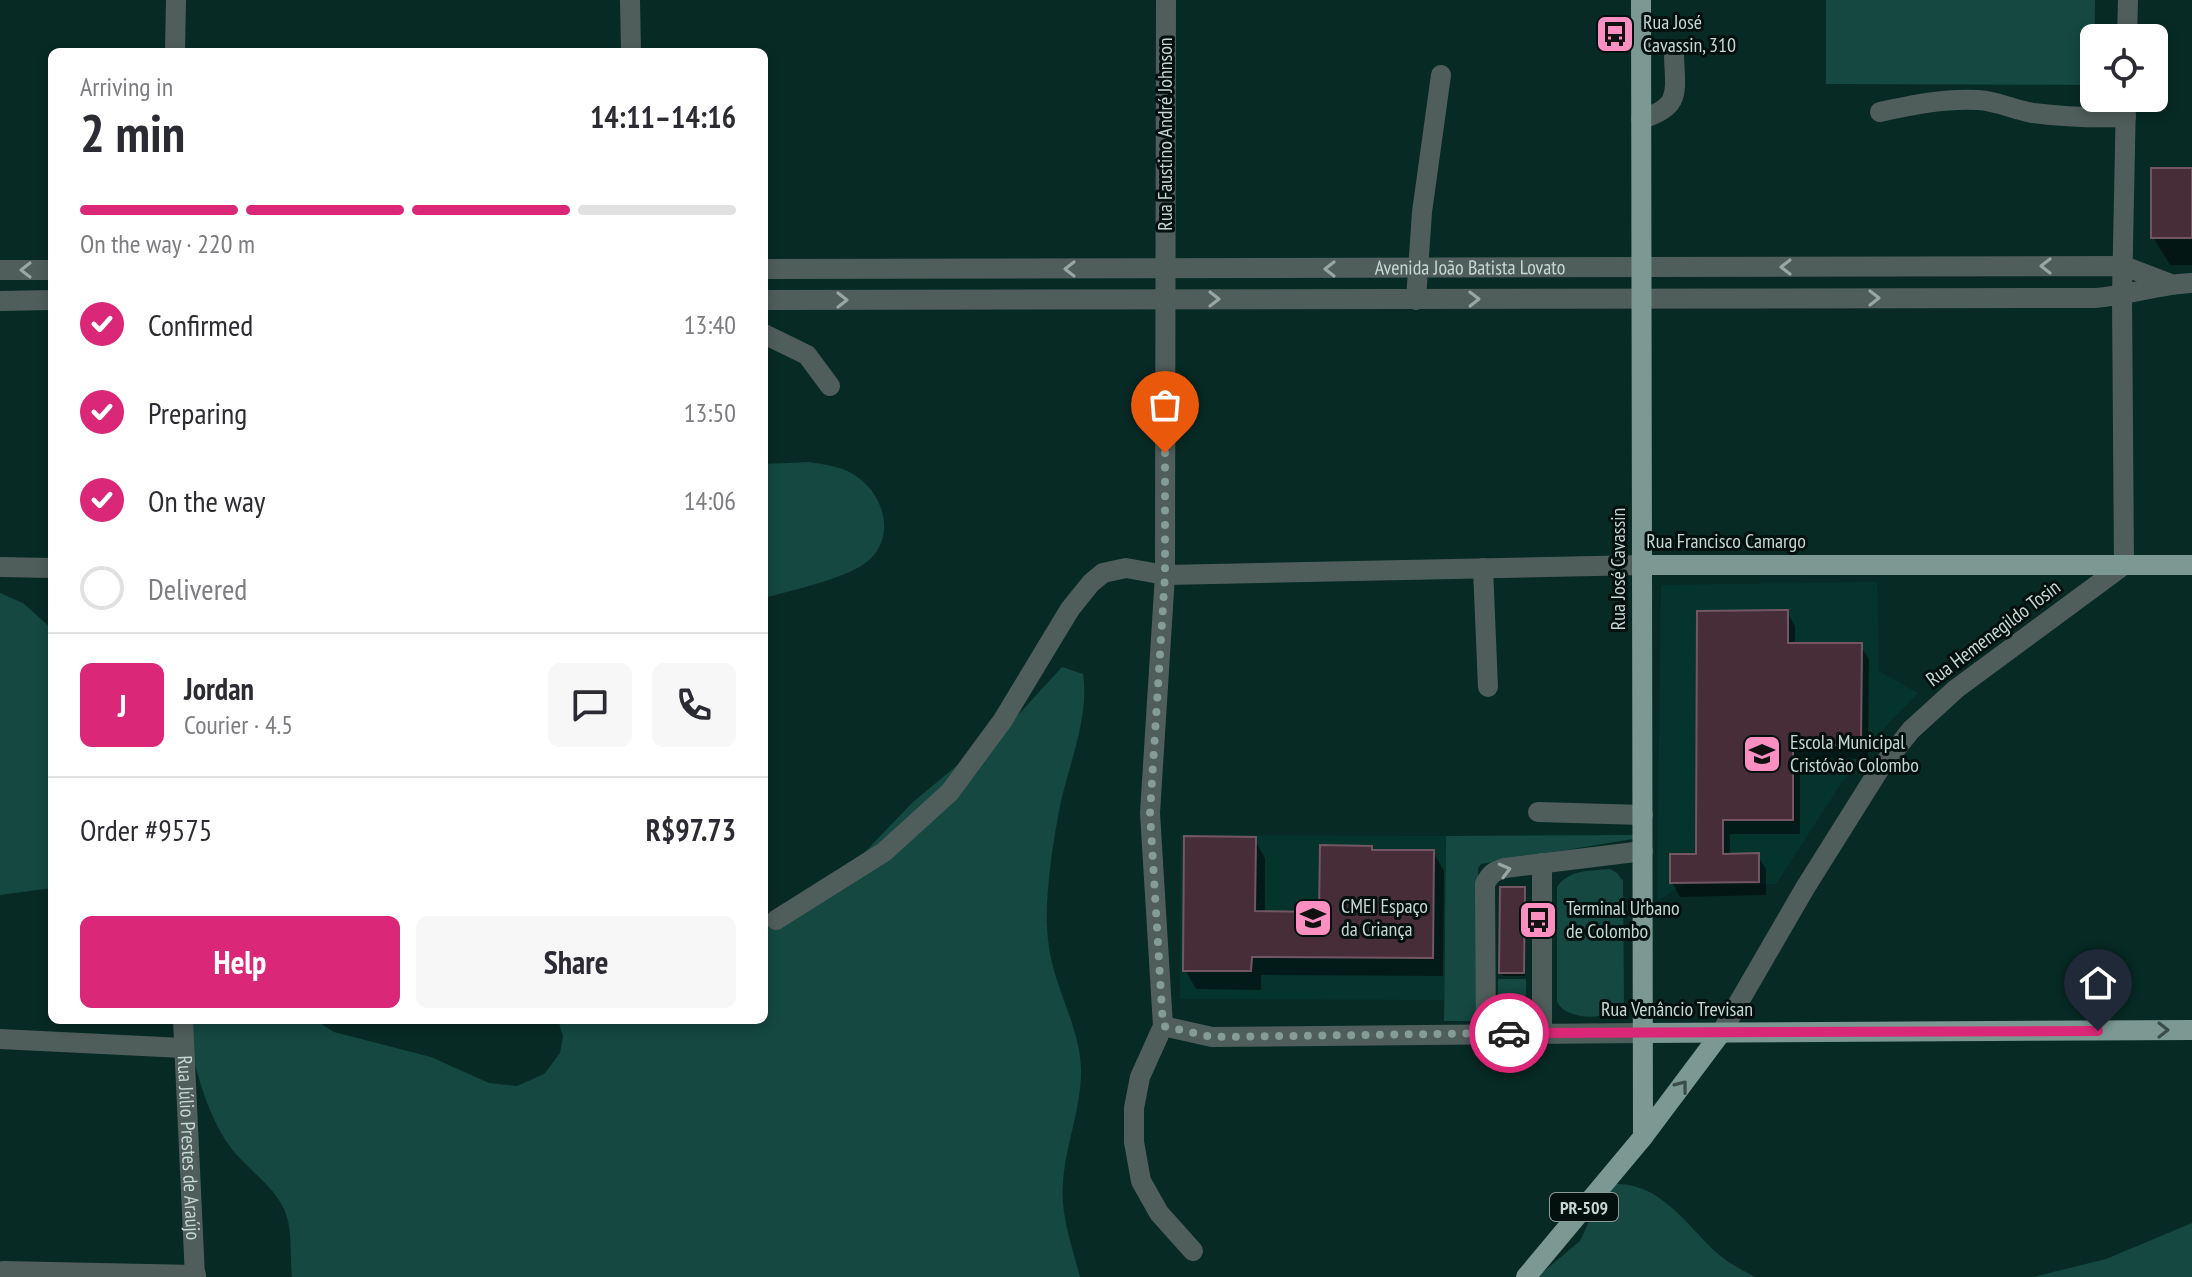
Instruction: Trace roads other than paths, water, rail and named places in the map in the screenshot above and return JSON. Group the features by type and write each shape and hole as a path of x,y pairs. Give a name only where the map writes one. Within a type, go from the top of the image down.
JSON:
{"main road":[{"name":"Rua José Cavassin","path":"1641,0 1643,1137"},
{"name":"Rua Francisco Camargo","path":"1642,565 2192,565"},
{"name":"Rua Venâncio Trevisan","path":"1643,1033 2192,1030"},
{"name":"Rua Hemenegildo Tosin","path":"1643,1137 1721,1033"},
{"name":"PR-509","path":"1526,1277 1643,1137"}],"street":[{"path":"175,48 176,0"},
{"path":"630,0 631,48"},
{"name":"Rua Faustino André Johnson","path":"1163,1026 1150,813 1165,575 1166,0"},
{"path":"2127,24 2128,0"},
{"path":"1641,119 1661,113 1675,94 1674,55"},
{"path":"1416,300 1416,269 1441,75"},
{"path":"1880,112 1927,102 1979,100 2010,105 2028,112 2084,118 2107,112"},
{"path":"2124,565 2122,296 2126,112"},
{"name":"Avenida João Batista Lovato","path":"768,269 2124,266 2182,283"},
{"path":"1545,267 1546,299"},
{"path":"0,270 48,270"},
{"name":"Avenida João Batista Lovato","path":"768,300 2122,296 2182,283"},
{"path":"0,301 48,300"},
{"path":"768,336 807,355 830,386"},
{"name":"Rua Francisco Camargo","path":"776,920 884,852 950,792 1003,720 1070,609 1103,573 1126,568 1165,575 1642,565"},
{"name":"Rua Hemenegildo Tosin","path":"1721,1033 1879,770 1911,730 1956,689 2124,565"},
{"path":"0,567 48,568"},
{"path":"1483,568 1488,687"},
{"path":"1538,812 1643,815"},
{"path":"1486,1033 1485,884 1494,871 1643,851"},
{"path":"1542,863 1542,1033"},
{"name":"Rua Júlio Prestes de Araújo","path":"183,1024 196,1276"},
{"path":"1163,1026 1140,1077 1134,1108 1134,1142 1141,1181 1159,1213 1193,1251"},
{"name":"Rua Venâncio Trevisan","path":"1163,1026 1212,1037 1643,1033"},
{"path":"0,1039 183,1048"},
{"path":"3,1271 196,1276"}],"place":[{"name":"Rua José Cavassin, 310","path":"1615,34"},
{"name":"Escola Municipal Cristóvão Colombo","path":"1762,754"},
{"name":"CMEI Espaço da Criança","path":"1313,918"},
{"name":"Terminal Urbano de Colombo","path":"1538,920"}]}
